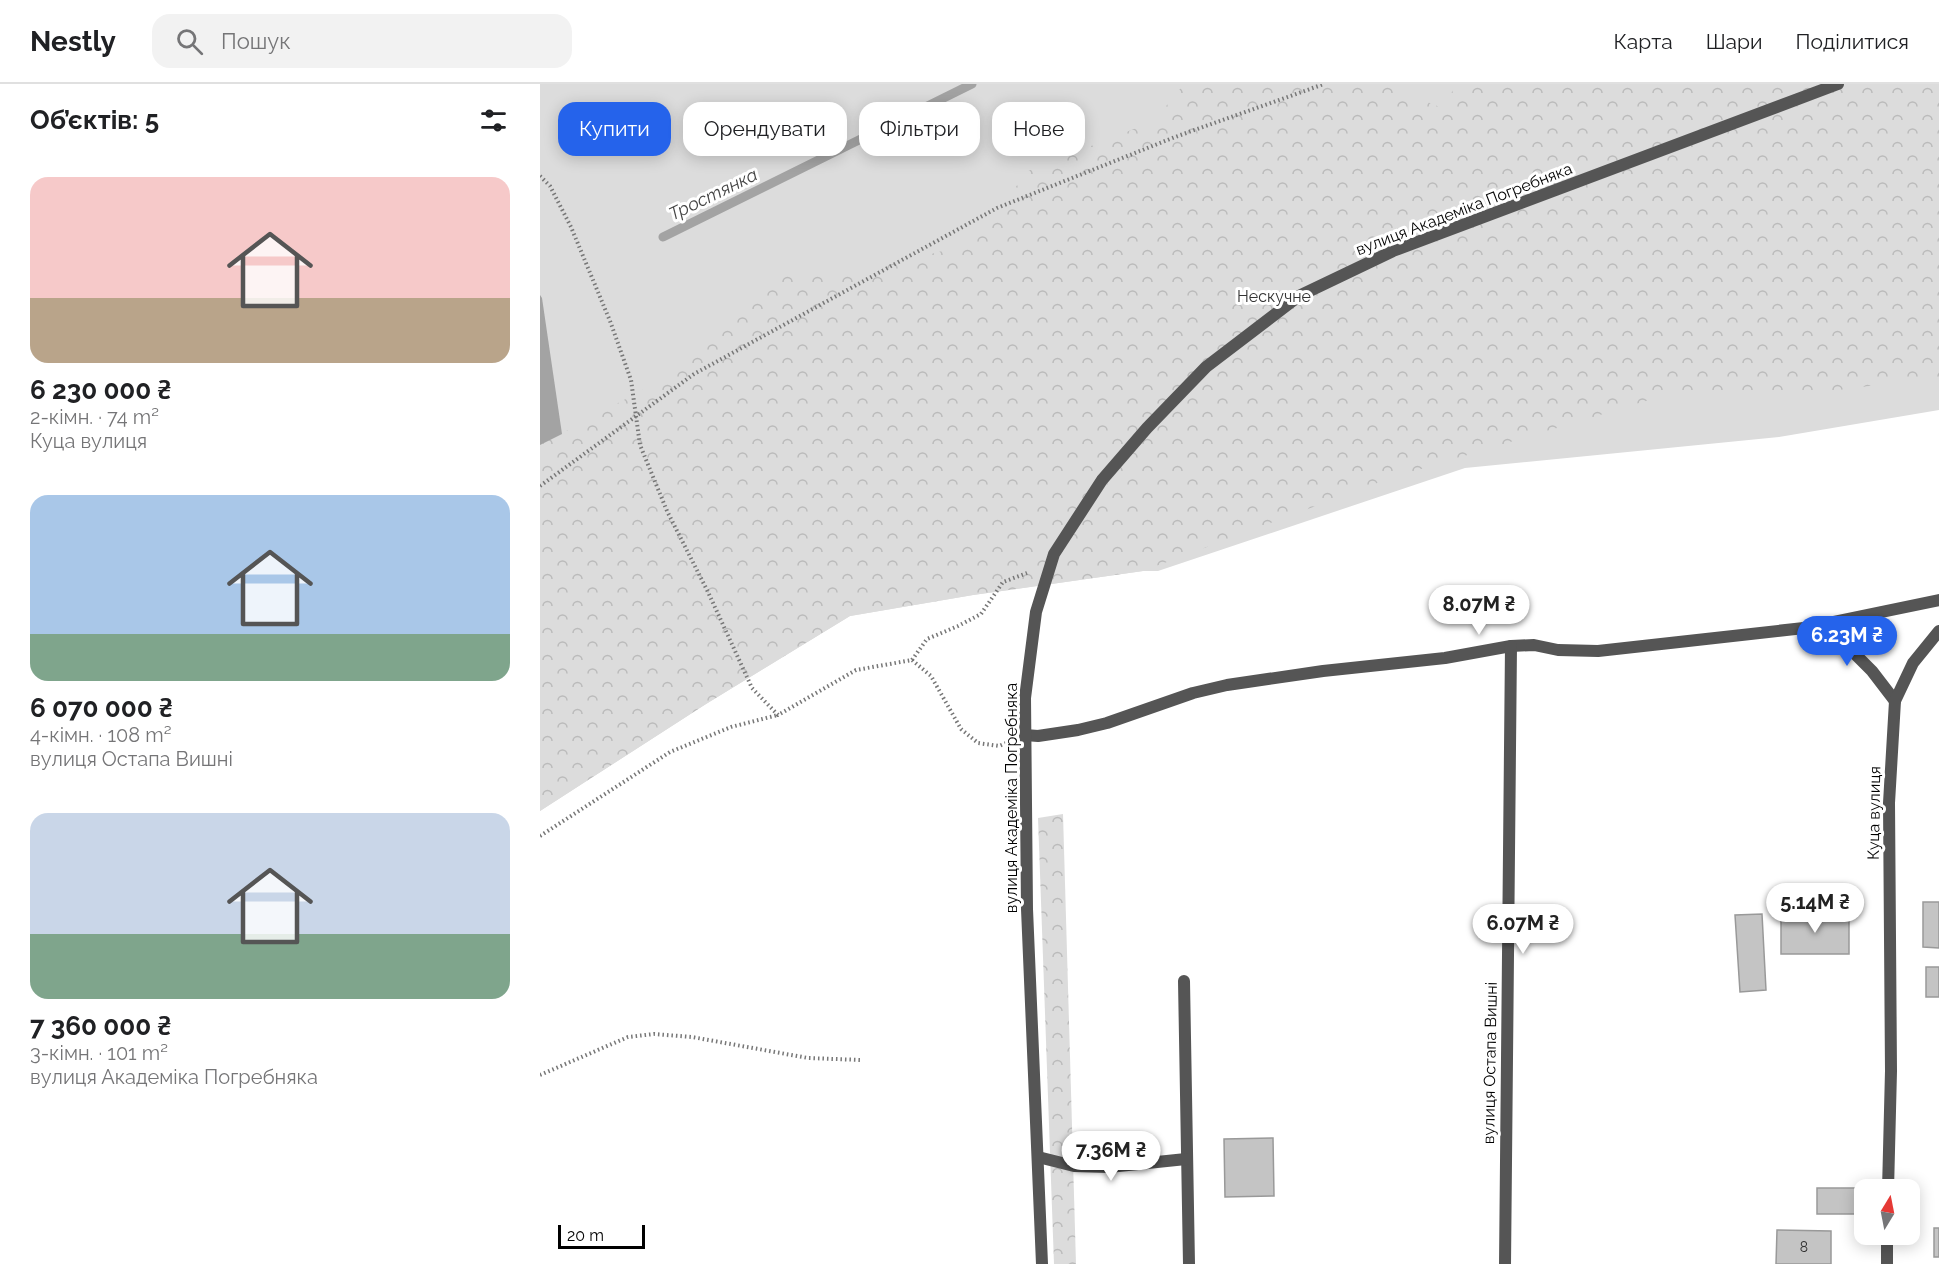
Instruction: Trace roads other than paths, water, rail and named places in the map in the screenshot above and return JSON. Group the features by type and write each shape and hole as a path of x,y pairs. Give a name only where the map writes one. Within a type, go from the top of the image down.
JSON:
{"street":[{"name":"вулиця Академіка Погребняка","path":"1042,1264 1027,909 1025,698 1036,612 1054,554 1102,480 1147,428 1206,367 1299,296 1393,251 1838,84"},
{"path":"1025,735 1038,736 1088,728 1193,693 1227,685 1323,670 1445,658 1511,646 1534,645 1558,650 1598,651 1804,628 1939,600"},
{"path":"1804,628 1850,649 1872,671 1895,700"},
{"name":"Куца вулиця","path":"1888,1179 1891,1071 1889,804 1895,700 1913,663 1939,631"},
{"name":"вулиця Остапа Вишні","path":"1505,1264 1511,646"},
{"path":"1184,981 1189,1264"},
{"path":"1038,1157 1074,1166 1109,1167 1186,1159"},
{"path":"1887,1245 1887,1264"}],"waterway":[{"name":"Тростянка","path":"663,237 972,84"}],"park label":[{"name":"Нескучне","path":"1274,296"}]}
